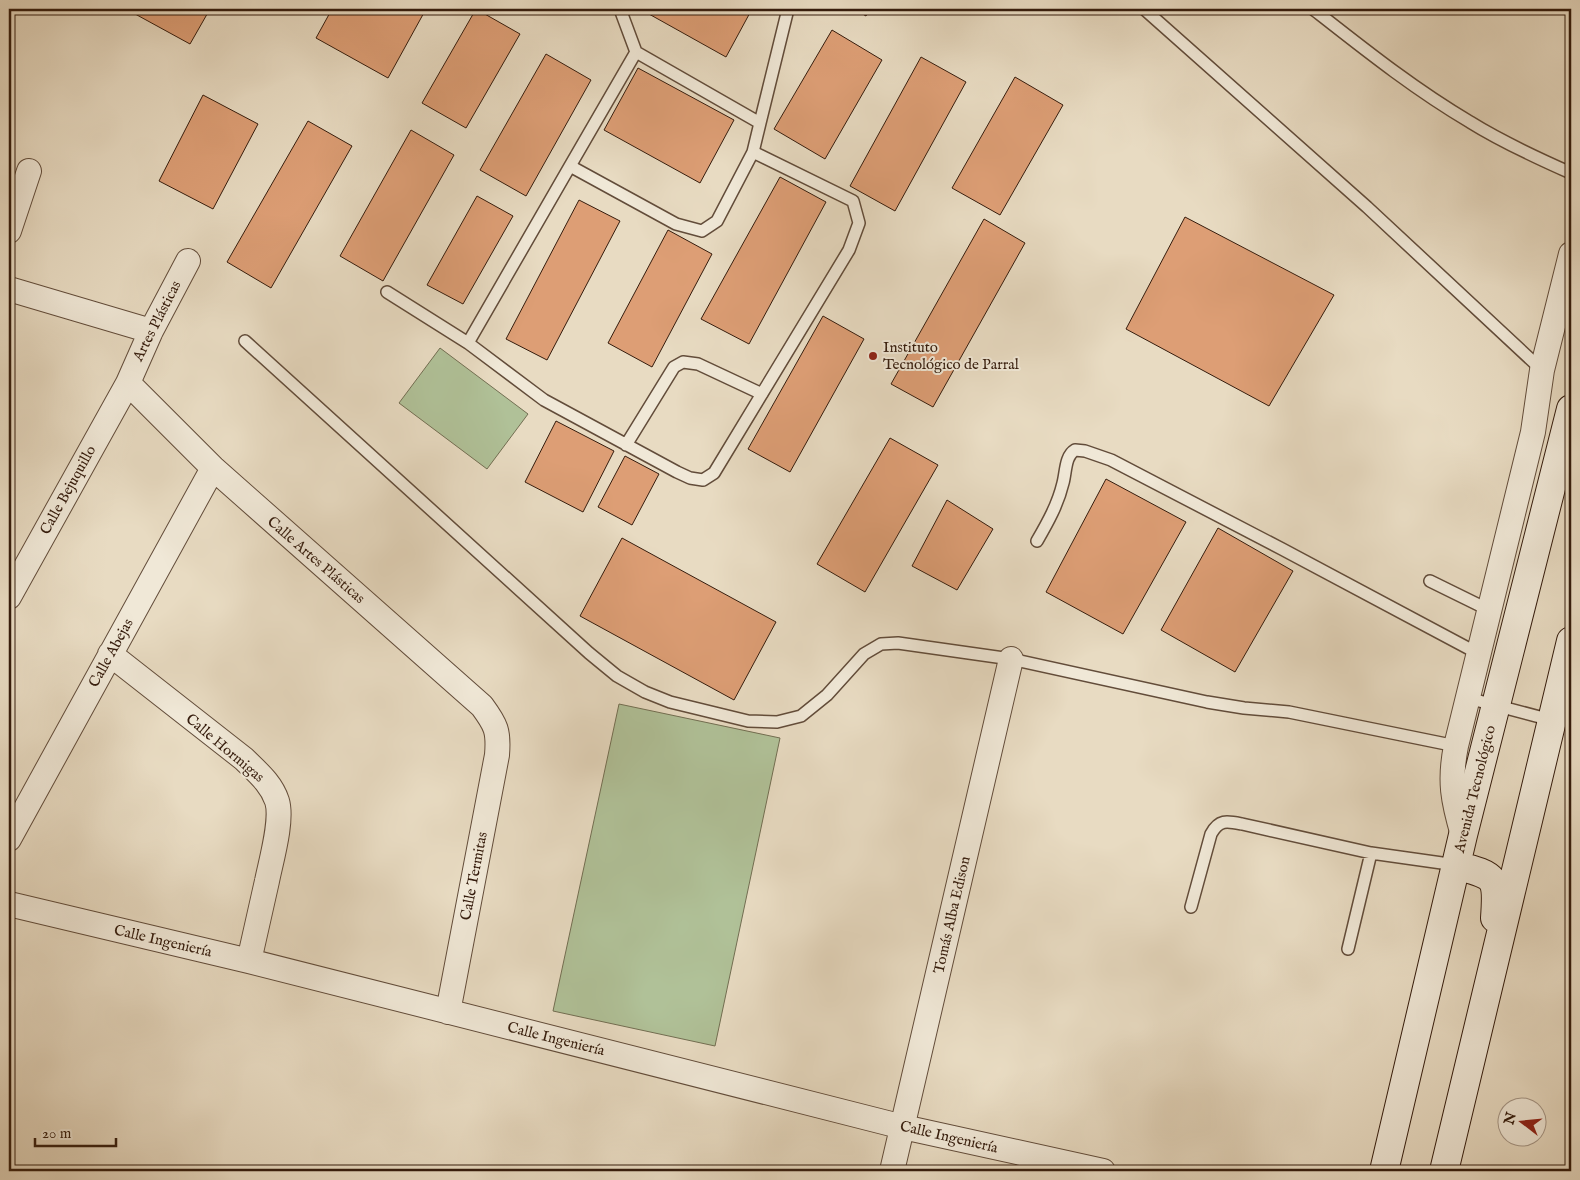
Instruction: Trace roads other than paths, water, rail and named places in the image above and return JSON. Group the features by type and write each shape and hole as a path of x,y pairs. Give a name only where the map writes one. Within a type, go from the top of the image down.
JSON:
{"main road":[{"name":"Avenida Tecnológico","path":"1384,1171 1463,835 1571,409"},
{"path":"1444,1171 1571,641"},
{"path":"1456,865 1486,874 1495,885 1496,903 1492,970"}],"street":[{"path":"9,231 29,171"},
{"path":"1463,835 1454,804 1452,767 1533,432 1542,370 1571,254"},
{"name":"Artes Plásticas","path":"128,383 151,331 188,261"},
{"path":"9,289 151,331"},
{"name":"Calle Artes Plásticas","path":"128,383 213,468 482,706 495,723 498,740"},
{"name":"Calle Bejuquillo","path":"9,597 128,383"},
{"name":"Calle Abejas","path":"9,839 213,468"},
{"name":"Calle Hormigas","path":"110,654 244,759 272,788 278,804 275,842 249,961"},
{"name":"Tomás Alba Edison","path":"892,1171 1011,659"},
{"name":"Calle Termitas","path":"448,1012 498,740"},
{"name":"Calle Ingeniería","path":"9,904 249,961 903,1127 1104,1171"}],"lane":[{"path":"620,9 636,52 760,123"},
{"path":"570,166 676,224 702,231 717,221 753,152 788,9"},
{"path":"1144,9 1367,207 1542,370"},
{"path":"1313,9 1392,71 1470,122 1526,153 1571,173"},
{"path":"468,344 636,52"},
{"path":"387,292 468,344 544,400 677,472 690,478 703,480 714,473 762,394 849,250 859,223 853,201 753,152"},
{"path":"246,341 589,653 617,676 645,692 670,702 748,721 777,722 801,716 826,695 864,654 880,644 898,643 1011,659 1207,702 1289,712 1456,746"},
{"path":"626,445 674,367 683,362 698,364 762,394"},
{"path":"1037,541 1061,495 1069,456 1075,450 1085,451 1120,464 1479,654"},
{"path":"1430,580 1489,610"},
{"path":"1468,698 1552,720"},
{"path":"1191,907 1211,834 1215,826 1221,822 1242,824 1371,853 1456,865"},
{"path":"1348,949 1371,853"}],"place":[{"name":"Instituto Tecnológico de Parral","path":"873,356"}]}
